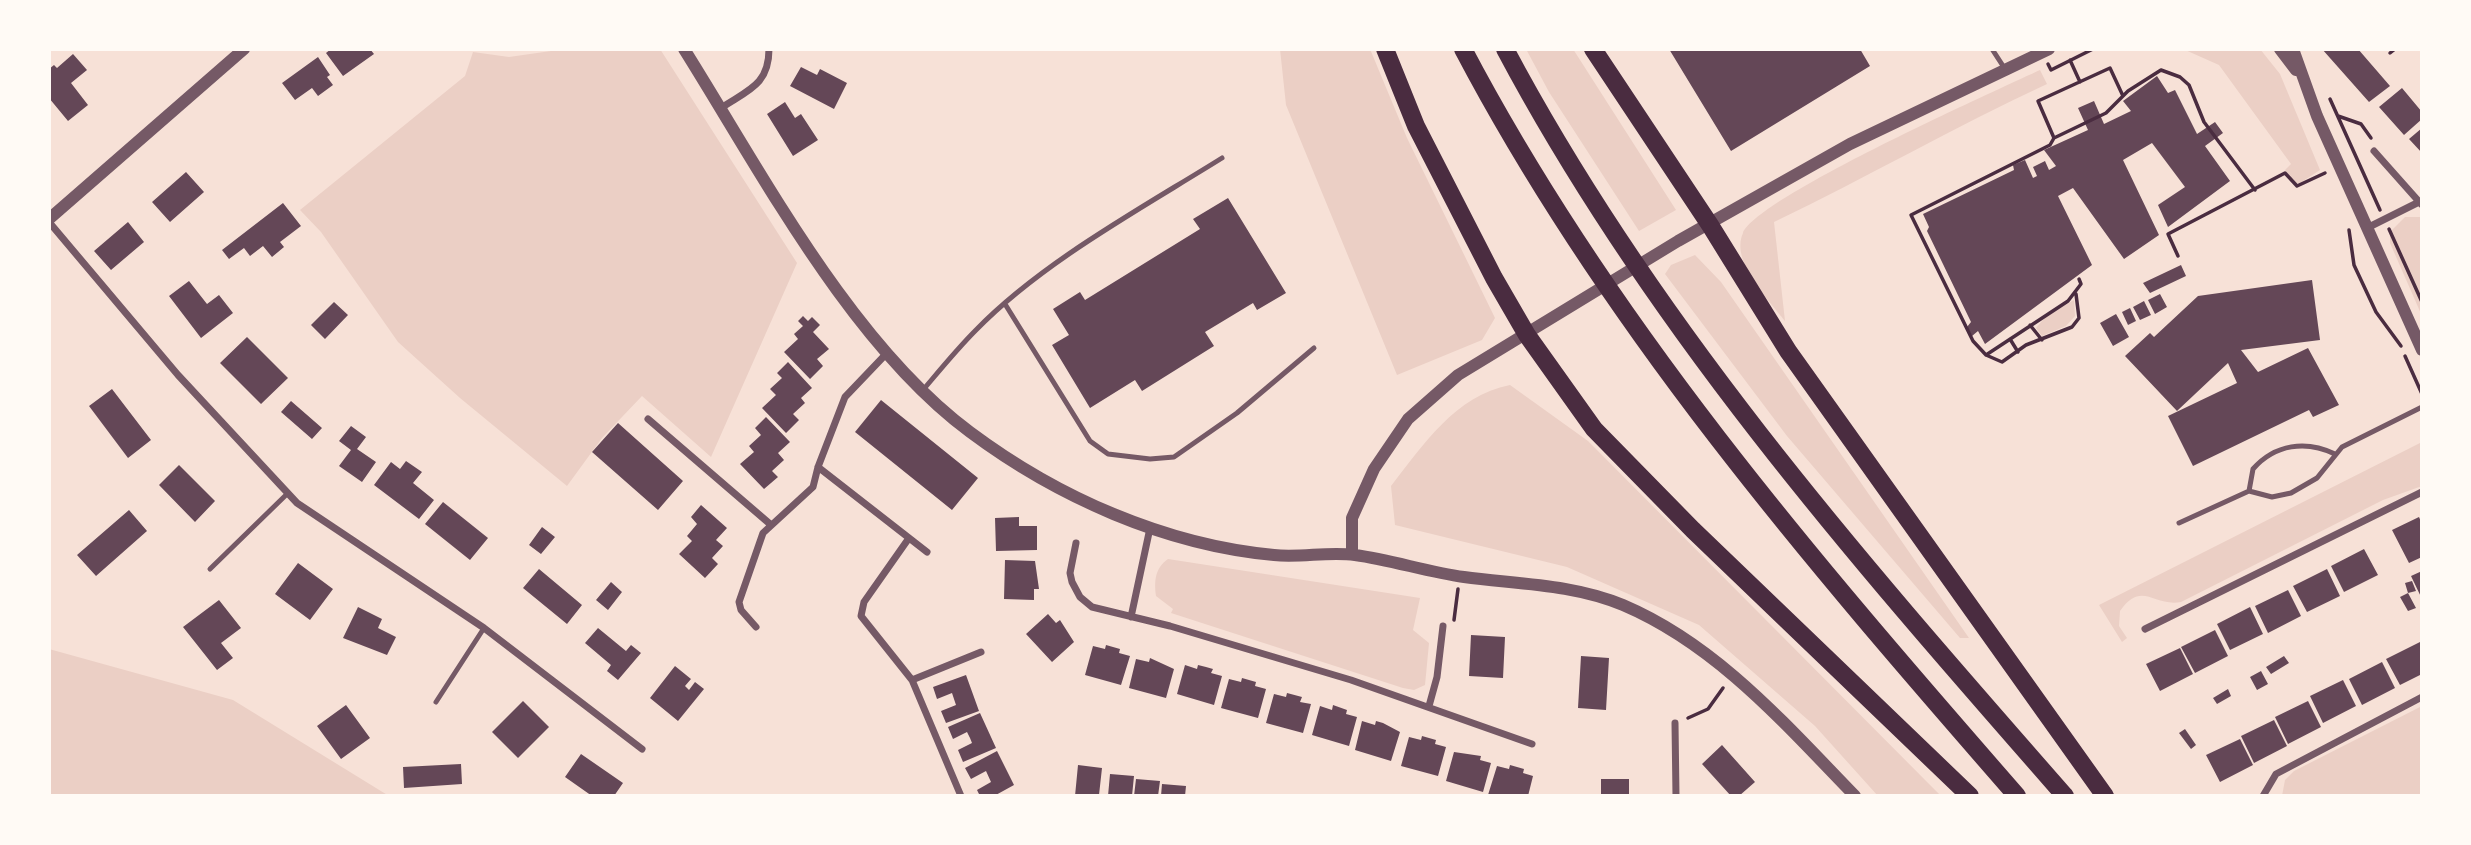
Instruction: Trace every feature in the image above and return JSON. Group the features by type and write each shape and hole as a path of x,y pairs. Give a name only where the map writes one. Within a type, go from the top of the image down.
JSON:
{"highway":[{"path":"1385,49 1416,126 1494,278 1527,335 1594,429 1693,530 1970,796"},
{"path":"1463,49 1562,216 1638,334 1732,460 2017,796"},
{"path":"1505,49 1592,196 1674,320 1807,494 2066,796"},
{"path":"1593,49 1710,225 1788,351 2105,796"}],"street":[{"path":"244,49 49,220 178,375 287,494 328,527 484,628 642,749"},
{"path":"684,49 814,254 887,352 923,390 969,431 1030,471 1093,504 1150,528 1275,555 1352,554 1460,577 1582,591 1620,604 1678,632 1733,676 1849,794"},
{"path":"721,108 761,80 768,67 769,49"},
{"path":"2280,49 2300,76"},
{"path":"2293,49 2300,76 2422,350"},
{"path":"1352,554 1352,518 1374,469 1408,418 1458,375 1850,144 2046,50"},
{"path":"2367,228 2421,203 2374,151"},
{"path":"756,627 741,610 739,602 759,540 770,524 810,492 845,397 887,352"},
{"path":"648,419 770,524"},
{"path":"818,467 927,552"},
{"path":"2145,629 2365,517 2422,492"},
{"path":"1131,617 1150,528"},
{"path":"909,538 864,602 861,616 912,680 961,796"},
{"path":"1076,543 1070,573 1080,597 1092,607 1262,652 1429,706 1531,744"},
{"path":"1429,706 1437,677 1443,625"},
{"path":"912,680 981,652"},
{"path":"2263,796 2276,774 2422,697"},
{"path":"1675,723 1676,796"}],"lane":[{"path":"1992,49 2005,69"},
{"path":"923,390 977,329 1006,304 1122,220 1222,158"},
{"path":"1006,304 1090,441 1108,454 1150,459 1174,457 1237,414 1314,348"},
{"path":"2179,523 2249,491 2272,497 2291,493 2317,478 2335,454 2422,407"},
{"path":"2249,491 2253,469 2282,449 2305,444 2335,454"},
{"path":"210,569 287,494"},
{"path":"436,702 484,628"}],"path":[{"path":"2046,50 2051,70 2092,49"},
{"path":"2390,53 2395,49"},
{"path":"2070,61 2080,82"},
{"path":"2054,138 2038,101 2110,68 2123,96"},
{"path":"2076,294 2079,318 2076,323 2026,345 2002,362 1997,362 1973,341 1911,215 2050,145 2054,138 2106,113 2123,96 2161,70 2180,77 2189,85 2204,122 2255,190"},
{"path":"2326,91 2422,302"},
{"path":"2338,116 2361,124 2370,133 2374,151"},
{"path":"2321,160 2330,179"},
{"path":"2178,257 2168,234 2285,173 2297,186 2327,172"},
{"path":"2349,228 2354,265 2376,313 2401,345 2422,394"},
{"path":"1986,355 1997,351 2010,339 2076,294 2081,284 2079,279"},
{"path":"2030,325 2042,340"},
{"path":"2010,339 2018,352"},
{"path":"1443,625 1454,625 1460,577"},
{"path":"1675,723 1708,709 1733,676"}],"shaded area":[{"path":"565,49 660,49 797,263 711,457 642,396 602,438 567,486 460,398 398,342 321,232 300,210 465,76 473,52 509,57"},
{"path":"1280,49 1370,49 1407,138 1495,318 1482,340 1397,375 1286,105"},
{"path":"1526,49 1573,49 1676,210 1639,231 1549,92"},
{"path":"2183,49 2260,49 2280,74 2320,170 2300,183 2295,183 2285,170 2291,164 2219,65"},
{"path":"2040,70 2047,84 1774,222 1785,321 1753,280 1742,256 1740,244 1743,233 1758,217 1831,171"},
{"path":"2405,217 2422,217 2422,316 2390,243 2390,232"},
{"path":"1695,255 1721,282 1969,638 1960,638 1787,436 1665,274 1671,265"},
{"path":"2074,300 2075,316 2066,326 2042,336 2036,328 2048,314"},
{"path":"1510,385 1588,441 1941,796 1878,796 1815,726 1699,625 1567,567 1395,525 1391,486 1429,438 1457,411 1473,400"},
{"path":"2422,442 2422,486 2383,500 2181,602 2135,597 2120,611 2119,626 2127,638 2122,642 2099,605"},
{"path":"1168,559 1420,598 1413,630 1429,643 1425,685 1414,690 1403,688 1171,613 1173,609 1156,596 1155,590 1158,571"},
{"path":"49,649 233,700 389,796 49,796"},
{"path":"2422,706 2422,796 2282,796 2285,780 2294,771"}],"building":[{"path":"331,49 370,49 374,54 343,76 326,53"},
{"path":"1669,49 1860,49 1870,66 1731,151"},
{"path":"2322,49 2358,49 2390,86 2369,102"},
{"path":"73,54 87,70 71,83 88,105 68,121 49,98 49,69 54,65 57,68"},
{"path":"318,57 333,85 318,96 312,88 295,100 282,83"},
{"path":"801,67 817,75 820,69 847,83 834,109 790,86"},
{"path":"2157,76 2168,93 2175,90 2197,134 2215,122 2223,133 2205,146 2230,181 2168,227 2158,205 2185,187 2152,143 2123,160 2159,235 2124,259 2073,188 2058,196 2092,265 1985,344 1978,331 1972,336 1967,327 1971,322 1927,231 1929,227 1923,214 2014,170 2013,165 2025,160 2033,178 2037,176 2033,167 2045,161 2049,170 2056,166 2044,150 2088,130 2078,108 2094,101 2104,124 2131,111 2123,101"},
{"path":"2402,88 2422,112 2422,119 2404,135 2379,107"},
{"path":"785,102 795,118 801,114 818,140 793,156 767,114"},
{"path":"2422,128 2422,153 2409,139"},
{"path":"186,172 204,192 170,222 152,202"},
{"path":"1228,198 1286,293 1257,310 1253,303 1205,332 1214,346 1142,391 1135,380 1090,408 1052,345 1069,335 1053,309 1080,292 1085,300 1200,229 1193,219"},
{"path":"283,203 301,226 280,242 284,247 272,257 263,246 250,256 244,248 229,259 222,250"},
{"path":"128,222 144,242 111,270 94,251"},
{"path":"2181,265 2186,276 2150,293 2143,283"},
{"path":"2312,280 2320,340 2241,350 2258,372 2308,348 2339,405 2313,417 2309,410 2193,466 2168,416 2237,383 2228,363 2177,411 2125,356 2150,333 2154,337 2198,296"},
{"path":"189,281 207,304 219,295 233,313 201,338 169,296"},
{"path":"2160,294 2167,307 2155,314 2148,300"},
{"path":"2144,301 2151,315 2140,320 2133,307"},
{"path":"334,302 348,315 325,339 311,325"},
{"path":"2130,308 2136,321 2128,325 2122,312"},
{"path":"2116,314 2129,337 2113,346 2100,323"},
{"path":"803,316 808,321 812,317 820,325 813,332 829,349 817,359 823,366 810,379 784,352 798,339 794,334 803,326 798,321"},
{"path":"247,337 288,378 261,404 220,363"},
{"path":"788,362 812,388 801,398 805,403 793,414 799,420 786,433 762,408 776,395 770,389 782,378 777,373"},
{"path":"112,389 151,440 128,458 89,406"},
{"path":"881,400 978,478 952,510 855,432"},
{"path":"291,401 322,428 312,439 281,412"},
{"path":"766,417 790,442 778,453 784,460 772,471 778,477 764,489 740,464 754,452 749,446 761,435 755,428"},
{"path":"618,423 683,481 658,510 592,452"},
{"path":"351,426 366,437 357,449 376,462 362,482 339,466 351,450 339,441"},
{"path":"406,461 422,472 413,483 434,500 419,519 374,485 391,462 400,469"},
{"path":"179,465 215,501 195,522 159,485"},
{"path":"443,502 488,538 470,560 425,524"},
{"path":"701,505 727,528 716,540 723,546 712,558 718,564 705,578 679,554 692,541 687,536 697,524 691,517"},
{"path":"129,510 147,531 96,576 77,555"},
{"path":"1019,517 1019,526 1037,526 1037,550 996,551 995,518"},
{"path":"2419,517 2422,524 2422,557 2409,563 2392,530"},
{"path":"542,527 555,537 541,554 529,545"},
{"path":"2364,549 2378,575 2344,592 2331,566"},
{"path":"1005,560 1035,561 1039,589 1034,589 1034,600 1004,599"},
{"path":"298,563 333,589 310,620 275,594"},
{"path":"539,569 582,605 567,624 523,588"},
{"path":"2327,569 2340,596 2307,612 2293,586"},
{"path":"2422,571 2422,599 2411,576"},
{"path":"2412,581 2416,591 2408,593 2405,583"},
{"path":"611,582 622,592 608,610 596,600"},
{"path":"2288,590 2301,616 2268,633 2255,606"},
{"path":"2408,593 2416,608 2408,611 2400,597"},
{"path":"219,600 241,628 221,643 233,658 217,670 183,627"},
{"path":"358,607 382,619 378,628 396,637 387,655 343,638"},
{"path":"2250,607 2263,634 2230,650 2217,624"},
{"path":"1048,614 1056,623 1060,620 1074,642 1052,662 1026,634"},
{"path":"598,628 626,651 631,645 641,653 618,680 607,671 611,665 585,643"},
{"path":"2215,630 2228,656 2195,673 2181,647"},
{"path":"1471,635 1505,637 1503,678 1469,676"},
{"path":"2420,642 2422,674 2400,685 2386,659"},
{"path":"1106,645 1120,649 1119,653 1130,656 1121,685 1085,675 1093,646 1105,649"},
{"path":"2180,648 2193,674 2160,691 2146,664"},
{"path":"1581,656 1609,658 1606,710 1578,708"},
{"path":"2284,656 2289,663 2271,674 2266,667"},
{"path":"1150,658 1174,669 1166,698 1129,688 1136,659 1149,662"},
{"path":"2382,662 2395,688 2362,705 2349,679"},
{"path":"1185,665 1197,669 1198,665 1213,669 1211,673 1222,676 1214,705 1177,694"},
{"path":"675,666 691,679 685,686 689,690 695,682 704,689 678,721 650,698"},
{"path":"2261,671 2268,684 2257,690 2250,677"},
{"path":"966,675 979,711 946,723 941,711 956,705 952,693 937,699 933,687"},
{"path":"1242,678 1256,682 1255,686 1266,689 1258,718 1221,708 1229,679 1241,682"},
{"path":"2343,680 2356,706 2323,723 2310,696"},
{"path":"2228,689 2231,696 2217,704 2213,698"},
{"path":"1287,693 1302,697 1300,702 1311,704 1303,733 1266,723 1274,694 1286,697"},
{"path":"523,701 549,727 518,758 492,732"},
{"path":"2308,701 2321,727 2288,744 2275,717"},
{"path":"346,705 370,738 341,759 317,726"},
{"path":"1333,705 1347,710 1346,714 1357,717 1349,746 1312,735 1320,706 1332,710"},
{"path":"980,713 996,748 963,762 958,750 972,743 970,738 967,732 953,739 948,727"},
{"path":"2274,720 2287,746 2254,763 2241,736"},
{"path":"1362,721 1375,725 1376,721 1383,723 1400,732 1391,761 1355,750"},
{"path":"2185,729 2196,745 2191,749 2179,733"},
{"path":"1422,736 1436,740 1435,744 1446,747 1438,776 1401,766 1409,737 1421,740"},
{"path":"2240,739 2253,765 2220,782 2206,755"},
{"path":"1722,745 1755,782 1739,796 1731,796 1702,764"},
{"path":"997,751 1014,785 994,796 980,796 977,790 991,782 986,771 971,779 965,768"},
{"path":"1454,752 1481,756 1480,760 1491,763 1483,792 1446,781"},
{"path":"581,754 623,783 614,796 592,796 565,777"},
{"path":"461,764 462,784 404,788 403,767"},
{"path":"1078,765 1102,768 1099,795 1075,796"},
{"path":"1510,765 1524,769 1523,773 1533,776 1528,796 1488,795 1497,766 1509,769"},
{"path":"1110,774 1134,776 1132,796 1108,796"},
{"path":"1136,779 1160,781 1158,796 1134,796"},
{"path":"1601,779 1629,779 1629,796 1601,796"},
{"path":"1162,784 1186,786 1185,796 1161,796"}]}
